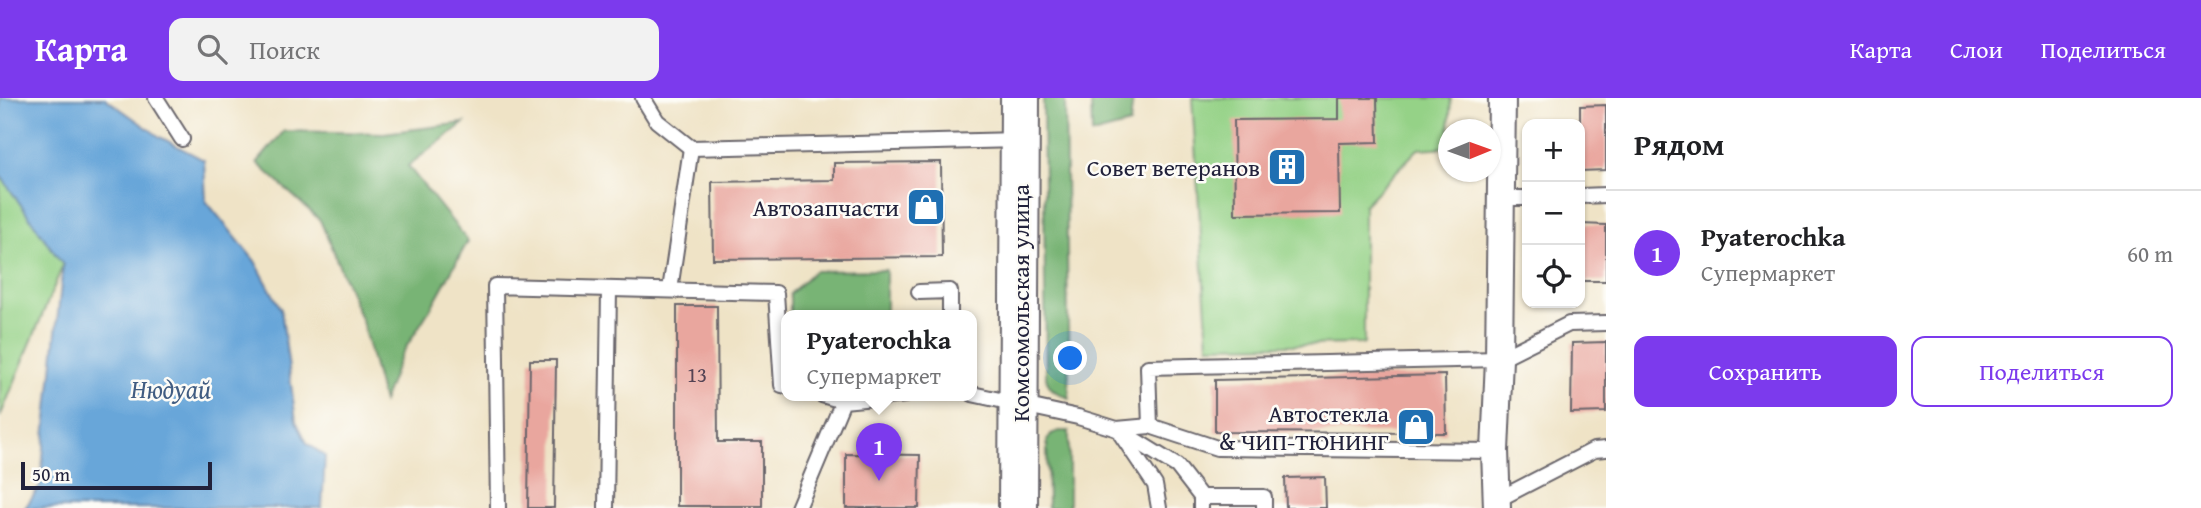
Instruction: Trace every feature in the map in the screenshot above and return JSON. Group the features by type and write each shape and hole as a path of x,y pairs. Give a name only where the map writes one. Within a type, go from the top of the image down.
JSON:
{"main road":[{"name":"Комсомольская улица","path":"1018,508 1020,98"}],"street":[{"path":"1497,504 1495,451 1499,359 1514,198 1502,98"}],"lane":[{"path":"156,98 181,139"},
{"path":"643,98 657,121 691,148 1020,140"},
{"path":"670,290 691,148"},
{"path":"1585,196 1606,195"},
{"path":"498,508 495,286 776,293 781,369"},
{"path":"606,508 609,289"},
{"path":"919,292 950,291 950,310"},
{"path":"1150,426 1148,367 1499,359 1569,324 1606,323"},
{"path":"977,395 1117,429 1177,467 1201,503 1264,497 1264,508"},
{"path":"798,508 843,401"},
{"path":"1117,429 1150,426 1217,448 1495,451"},
{"path":"1117,429 1155,485 1159,508"},
{"path":"1497,504 1594,450 1606,449"}],"green space":[{"path":"1043,98 1065,98 1069,398 1052,389 1046,378"},
{"path":"1091,98 1133,98 1130,124 1092,134"},
{"path":"1192,98 1451,98 1450,119 1438,119 1438,148 1418,149 1364,205 1364,344 1208,346"},
{"path":"464,123 408,166 468,241 400,357 383,402 362,321 320,220 257,163 284,131 384,133"},
{"path":"0,175 63,265 0,417"},
{"path":"886,270 886,310 790,310 790,294 814,271"},
{"path":"1069,431 1069,508 1048,508 1047,441 1051,434"}],"water":[{"name":"Нюдуай","path":"0,98 105,98 160,137 204,160 206,201 255,261 281,309 296,421 307,443 325,456 322,508 25,508 40,486 63,265 0,175"}],"building":[{"name":"Совет ветеранов","path":"1339,98 1377,98 1378,142 1339,143 1340,213 1235,214 1234,120 1339,119"},
{"path":"1606,105 1606,170 1585,171 1585,119 1580,119 1580,106"},
{"path":"941,162 942,257 713,259 712,182 834,180 834,163"},
{"path":"1585,224 1606,225 1606,281 1585,281"},
{"path":"677,306 717,306 718,442 762,442 762,506 677,506"},
{"path":"1606,342 1606,412 1571,413 1572,343"},
{"path":"530,360 556,360 554,508 528,508"},
{"path":"1445,375 1446,433 1215,432 1215,380"},
{"path":"846,454 920,455 919,508 846,508"},
{"path":"1325,477 1326,508 1286,508 1285,478"}],"place":[{"name":"Совет ветеранов","path":"1287,167"},
{"name":"Автозапчасти","path":"926,207"},
{"name":"Автостекла & ЧИП-ТЮНИНГ","path":"1416,427"},
{"name":"Pyaterochka","path":"879,481"}]}
